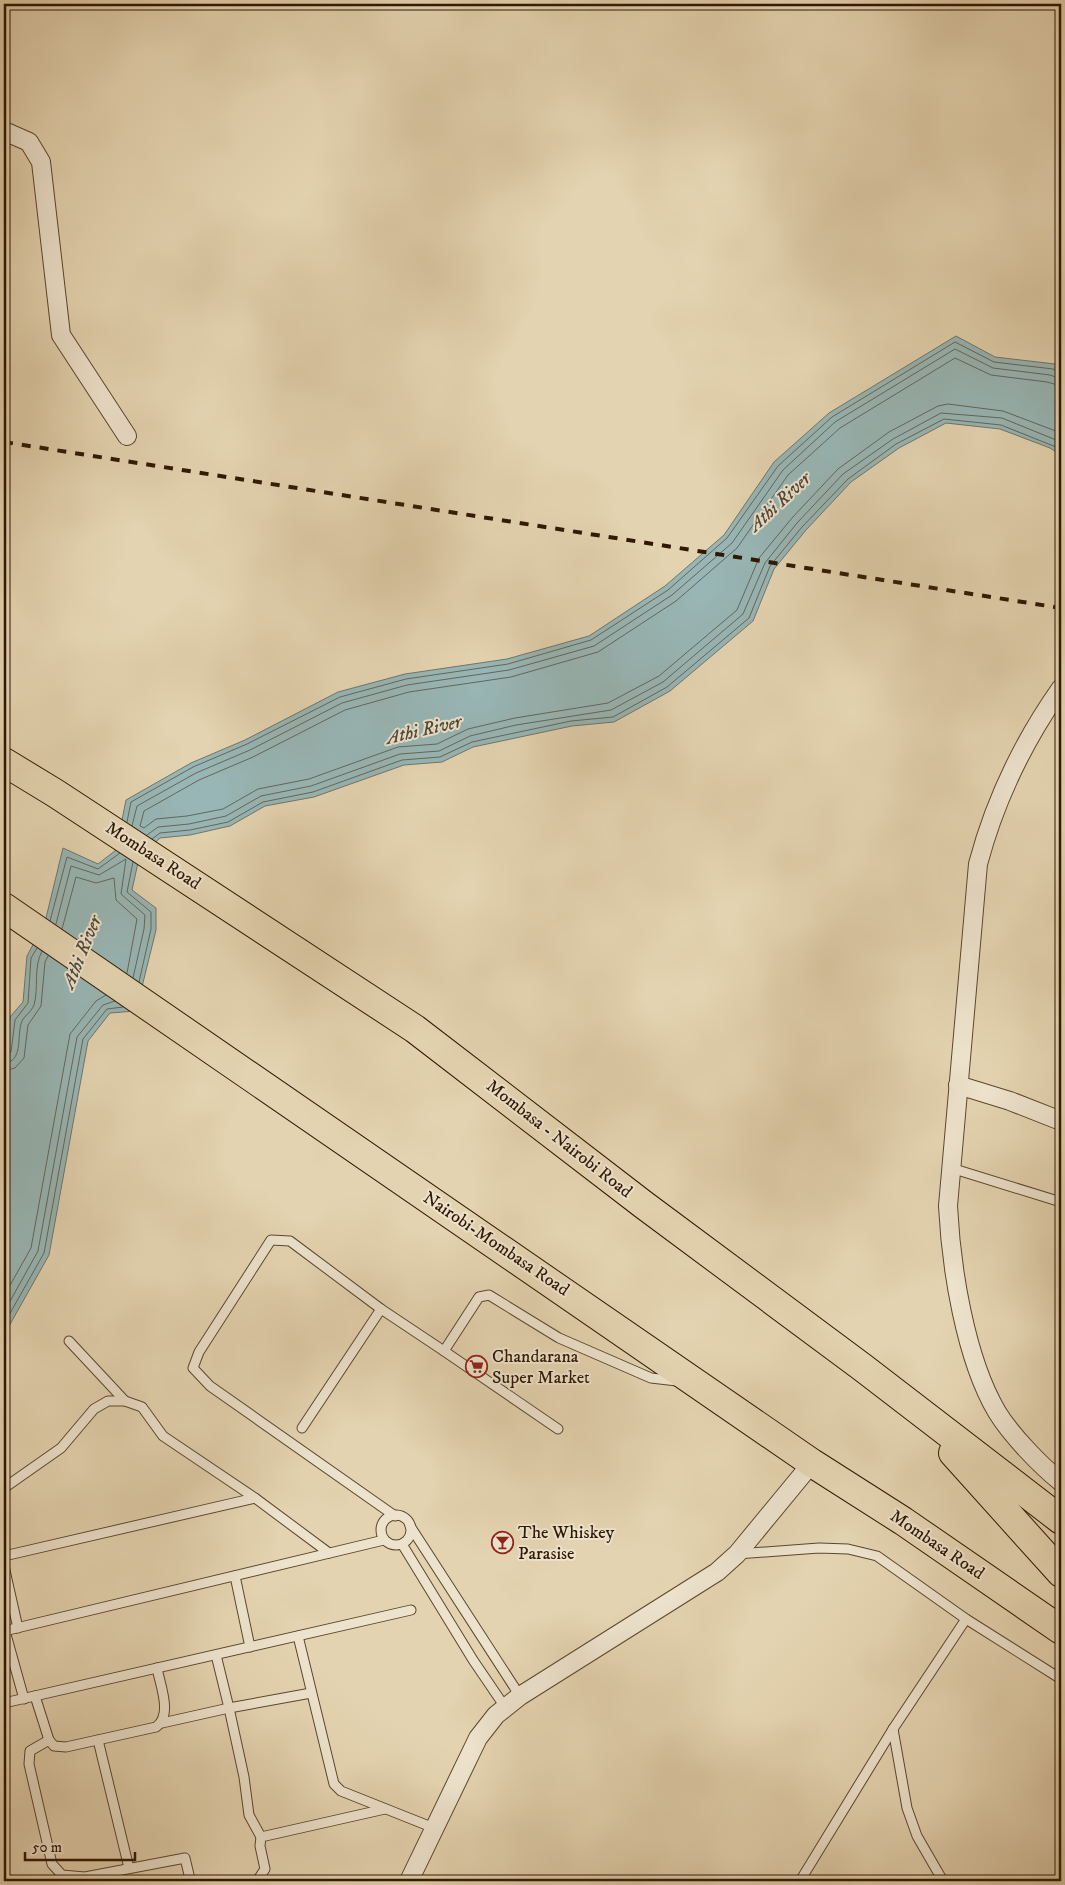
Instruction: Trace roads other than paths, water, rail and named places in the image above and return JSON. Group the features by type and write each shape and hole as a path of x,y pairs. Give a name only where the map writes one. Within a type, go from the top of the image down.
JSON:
{"highway":[{"name":"Mombasa Road","path":"4,762 250,920"},
{"name":"Nairobi-Mombasa Road","path":"4,907 180,1026 812,1463"},
{"name":"Mombasa - Nairobi Road","path":"250,920 448,1052 644,1206 907,1402"},
{"path":"907,1402 1061,1520"},
{"path":"907,1402 1061,1573"},
{"name":"Mombasa Road","path":"812,1463 896,1516 1061,1630"}],"street":[{"path":"4,130 29,142 41,162 61,335 127,436"},
{"path":"1061,688 1044,713 1009,775 986,835 978,864 948,1206 950,1242 963,1313 981,1376 997,1412 1041,1465 1061,1482"},
{"path":"958,1086 1010,1101 1061,1121"},
{"path":"409,1881 478,1738 496,1715 520,1696 717,1572 736,1554 812,1463"}],"lane":[{"path":"951,1168 1061,1202"},
{"path":"395,1516 210,1386 193,1368 199,1352 271,1240 290,1241 380,1308 558,1429"},
{"path":"444,1352 480,1297 489,1295 559,1338 651,1378 697,1383"},
{"path":"302,1428 380,1308"},
{"path":"69,1341 124,1401"},
{"path":"4,1488 61,1448 94,1409 108,1401 124,1401 142,1407 163,1436 255,1498 329,1553"},
{"path":"4,1556 255,1498"},
{"path":"410,1526 411,1533 408,1540 402,1544 389,1544 381,1534 384,1522 395,1516 402,1516 410,1526 520,1696"},
{"path":"24,1699 5,1631 384,1540"},
{"path":"402,1544 473,1660 505,1708"},
{"path":"736,1554 819,1548 848,1549 877,1556 966,1619 1061,1679"},
{"path":"4,1566 18,1628"},
{"path":"235,1576 250,1647"},
{"path":"4,1703 411,1610"},
{"path":"800,1881 893,1729 966,1619"},
{"path":"298,1636 334,1784 341,1791 434,1828"},
{"path":"216,1655 244,1776 249,1815 261,1837 260,1846 265,1869 257,1881"},
{"path":"157,1668 165,1712 162,1723"},
{"path":"34,1696 50,1740 54,1746 66,1747 229,1708 311,1693"},
{"path":"893,1729 907,1808 917,1836 943,1881"},
{"path":"50,1740 30,1751 28,1764 52,1864 62,1875 85,1877 185,1858 190,1879 193,1881"},
{"path":"98,1740 129,1868"},
{"path":"261,1837 385,1808"}],"water":[{"name":"Athi River","path":"956,336 995,357 1055,364 1061,369 1061,455 1050,448 1000,429 946,423 899,448 851,482 806,530 774,569 753,621 670,691 614,722 572,726 473,747 442,762 404,765 314,797 265,806 230,826 190,835 160,838 139,858 132,890 156,908 156,930 136,1011 110,1013 88,1041 49,1255 4,1335 4,1073 10,1017 23,1002 27,956 45,922 63,848 98,864 116,850 126,800 191,763 245,740 338,692 405,674 507,659 589,636 665,586 724,535 774,462 829,413"}],"railway":[{"path":"4,442 1061,608"}],"place":[{"name":"Chandarana Super Market","path":"476,1367"},
{"name":"The Whiskey Parasise","path":"502,1543"}]}
